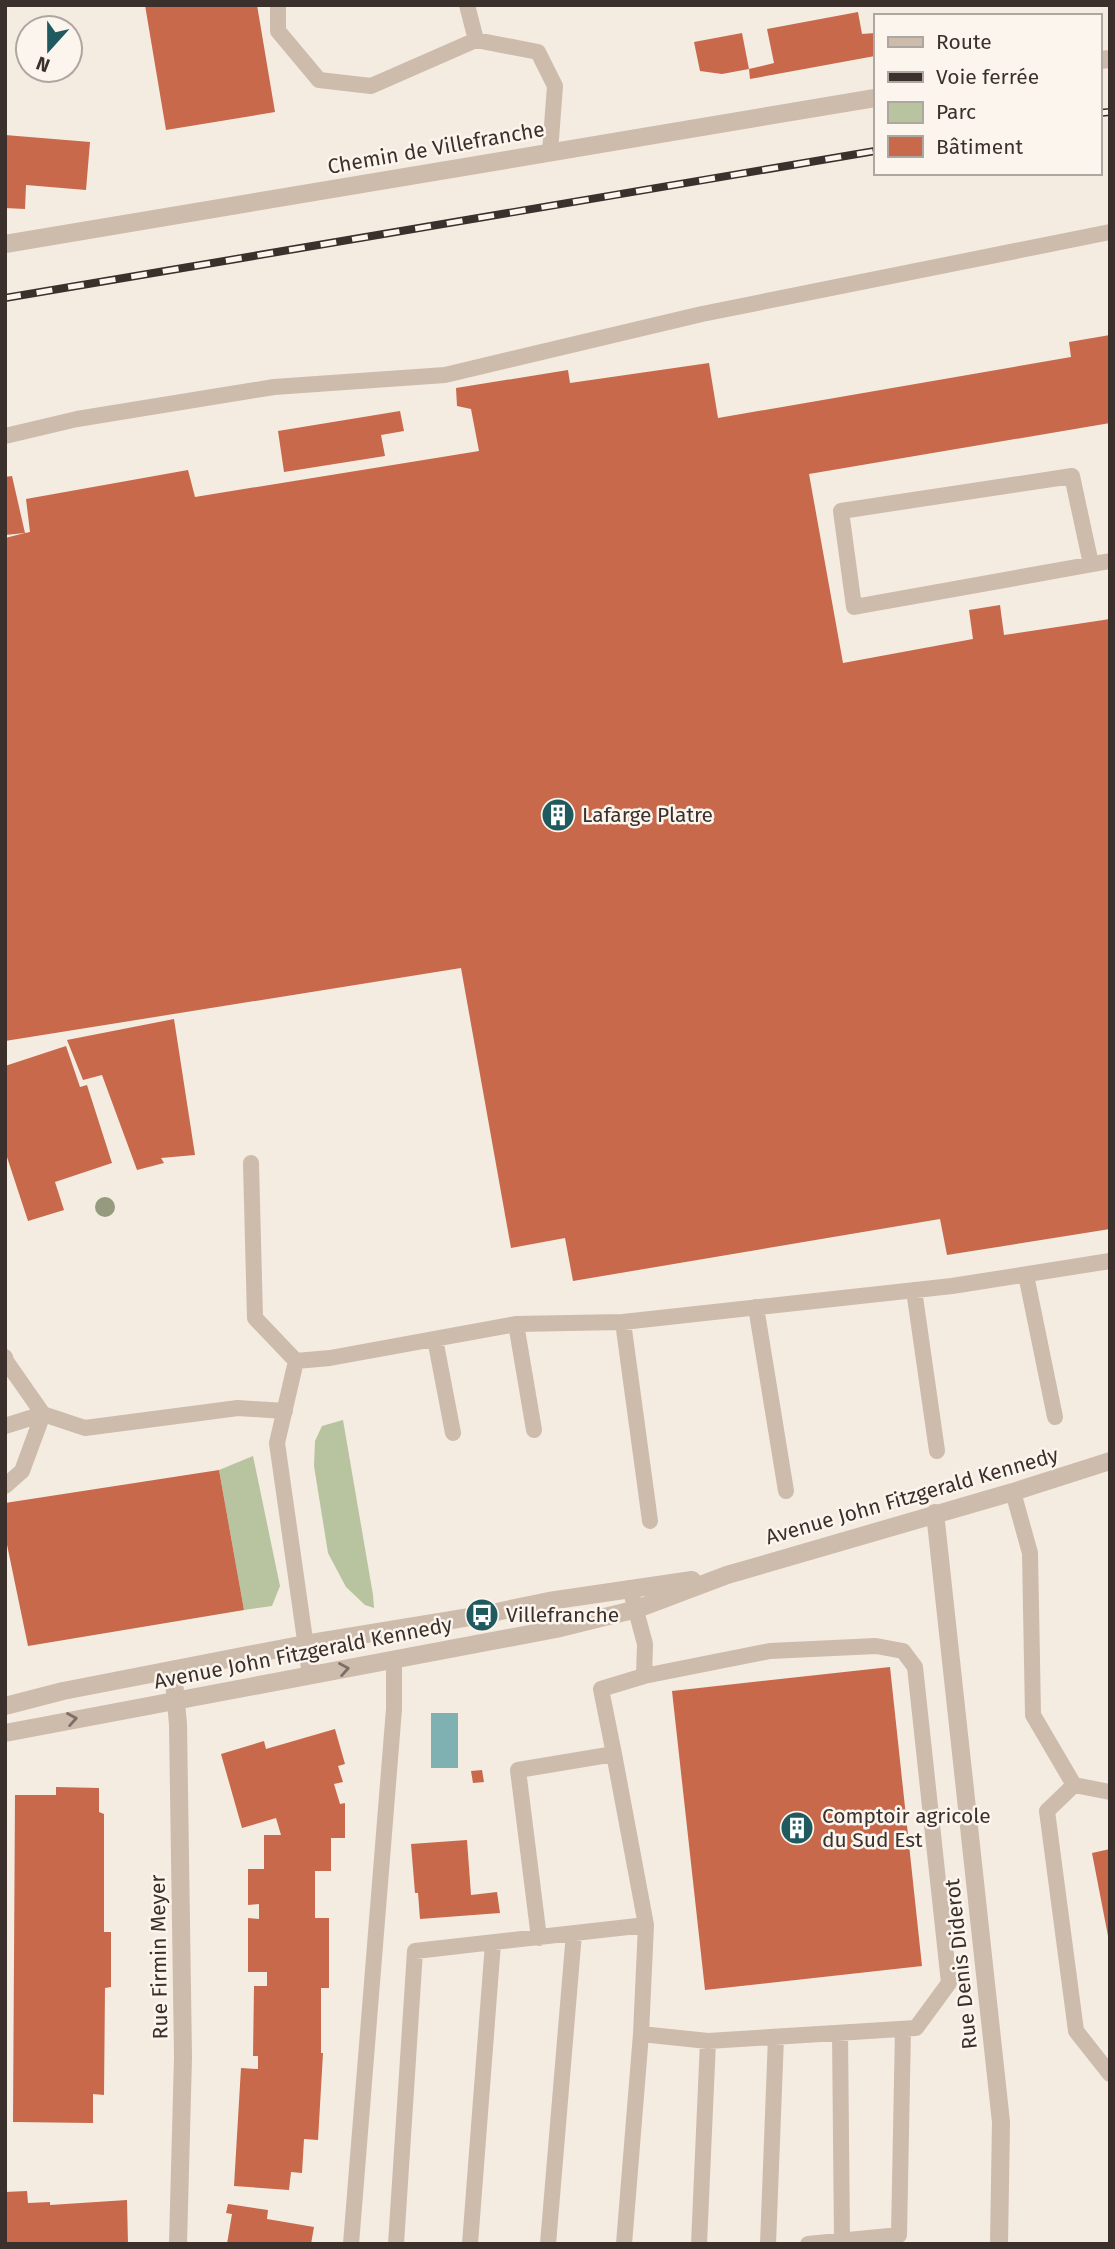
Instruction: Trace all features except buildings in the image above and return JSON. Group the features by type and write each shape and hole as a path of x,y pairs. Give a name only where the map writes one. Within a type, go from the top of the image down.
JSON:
{"street":[{"name":"Chemin de Villefranche","path":"5,244 874,98"},
{"name":"Avenue John Fitzgerald Kennedy","path":"5,1733 556,1629 637,1609 727,1575 1110,1461"},
{"name":"Rue Denis Diderot","path":"935,1513 1001,2122 999,2244"},
{"name":"Avenue John Fitzgerald Kennedy","path":"5,1706 63,1691 305,1644 631,1588 727,1575"},
{"name":"Rue Firmin Meyer","path":"173,1670 178,1724 183,2057 178,2244"}],"lane":[{"path":"278,5 278,31 319,80 370,86 475,40 537,52 555,86 550,152"},
{"path":"467,5 475,40"},
{"path":"5,436 77,419 274,387 445,374 702,314 1110,232"},
{"path":"1091,564 1072,476 841,511 854,607 1110,561"},
{"path":"251,1163 255,1318 296,1361"},
{"path":"296,1361 330,1358 516,1324 623,1322 914,1290 1110,1261"},
{"path":"1026,1275 1055,1417"},
{"path":"914,1290 937,1451"},
{"path":"756,1307 786,1491"},
{"path":"623,1322 650,1521"},
{"path":"516,1324 534,1430"},
{"path":"435,1339 453,1433"},
{"path":"5,1357 43,1414"},
{"path":"296,1361 277,1443 310,1675"},
{"path":"5,1426 43,1414 85,1428 238,1408 285,1411"},
{"path":"5,1486 22,1471 43,1414"},
{"path":"1013,1492 1030,1553 1033,1715 1074,1785 1110,1792"},
{"path":"631,1588 645,1644 644,1676"},
{"path":"624,2244 641,2034 646,1925 601,1689 644,1676 770,1651 876,1646 903,1651 915,1667 949,1983 916,2028 708,2041 641,2034"},
{"path":"351,2244 394,1709 394,1660"},
{"path":"539,1938 518,1770 614,1754"},
{"path":"1074,1785 1048,1811 1076,2031 1110,2074"},
{"path":"396,2244 415,1951 646,1925"},
{"path":"548,2244 574,1933"},
{"path":"470,2244 493,1943"},
{"path":"808,2244 899,2235 903,2029"},
{"path":"840,2033 842,2241"},
{"path":"768,2244 776,2037"},
{"path":"699,2244 708,2041"}],"green space":[{"path":"343,1420 374,1608 365,1605 346,1587 328,1553 314,1466 315,1441 322,1426"},
{"path":"253,1456 280,1586 272,1606 244,1610 219,1470"}],"water":[{"path":"431,1713 458,1713 458,1768 431,1768"}],"railway":[{"path":"1101,113 1110,112"},
{"path":"5,298 874,151"}],"place":[{"name":"Lafarge Platre","path":"558,815"},
{"name":"Villefranche","path":"482,1615"},
{"name":"Comptoir agricole du Sud Est","path":"797,1828"}]}
